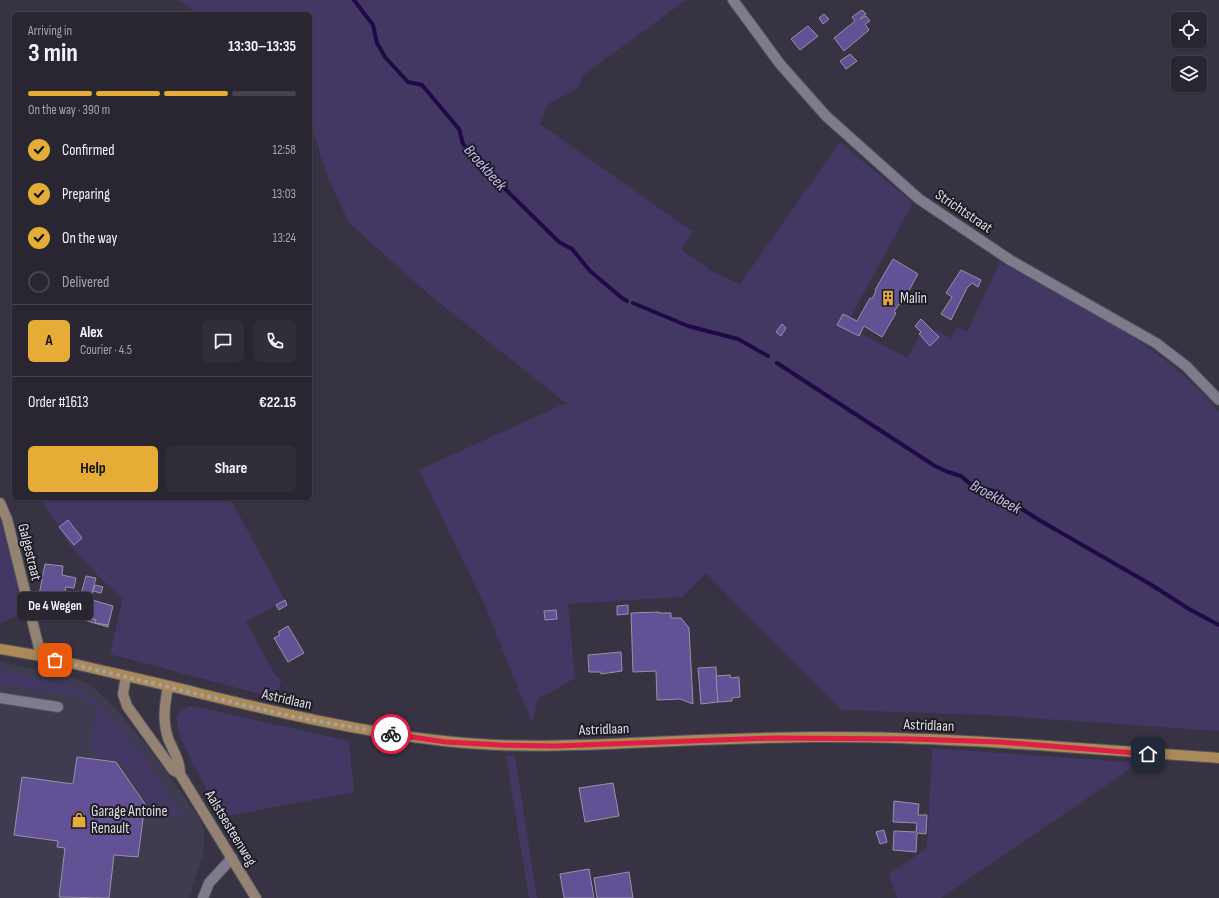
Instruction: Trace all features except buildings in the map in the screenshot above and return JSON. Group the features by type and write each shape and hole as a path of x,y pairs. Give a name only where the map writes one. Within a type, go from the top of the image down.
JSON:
{"main road":[{"name":"Galgestraat","path":"0,503 6,519 41,656"},
{"name":"Astridlaan","path":"0,649 41,656 290,716 376,732 461,743 555,746 816,737 1000,742 1219,758"},
{"name":"Aalstsesteenweg","path":"126,676 123,694 127,706 173,770 180,774 256,898"},
{"name":"Aalstsesteenweg","path":"168,686 163,716 168,738 180,764 180,774"}],"street":[{"name":"Strichtstraat","path":"733,0 780,64 826,116 919,199 1010,260 1156,343 1186,366 1219,400"},
{"path":"0,698 58,706"},
{"path":"203,898 209,883 232,858"}],"shaded area":[{"path":"179,0 686,0 582,76 581,82 574,91 549,104 540,124 693,232 681,249 713,272 740,284 840,142 913,203 846,325 907,358 919,336 930,341 936,330 951,338 957,327 967,332 1000,262 1117,327 1173,366 1197,388 1219,412 1219,731 988,715 842,710 706,573 682,597 568,604 575,678 538,699 532,723 486,608 419,470 566,403 432,297 349,223 329,180 312,128 312,12 196,12"},
{"path":"41,500 231,500 285,600 246,622 276,676 282,679 275,698 110,654 123,598 102,580 70,545"},
{"path":"0,518 25,613 0,623"},
{"path":"0,662 66,675 91,685 117,710 149,748 198,816 204,830 204,851 189,898 0,898"},
{"path":"0,669 83,691 113,718 147,762 184,817 146,813 147,802 119,760 94,757 95,748 90,747 96,707 79,696 0,683"},
{"path":"193,706 349,741 354,792 223,817 188,753 178,727 177,718 179,713 185,708"},
{"path":"932,748 1139,763 941,898 897,898 889,874 927,848"},
{"path":"506,756 515,756 537,898 529,898"}],"waterway":[{"name":"Broekbeek","path":"354,0 373,25 377,43 385,57 408,82 422,85 459,129 463,144 492,176 559,242 572,249 590,271 627,301"},
{"name":"Broekbeek","path":"633,303 688,326 738,339 768,356"},
{"name":"Broekbeek","path":"777,363 935,466 961,476 974,487 994,491 1039,520 1150,584 1189,609 1219,625"}],"way so far":[{"path":"55,660 184,689 290,716 391,734"}],"place":[{"name":"Malin","path":"888,298"},
{"name":"De 4 Wegen","path":"55,660"},
{"name":"Garage Antoine Renault","path":"79,820"}],"route":[{"path":"391,734 446,742 555,746 816,737 911,739 1000,742 1148,754"}]}
